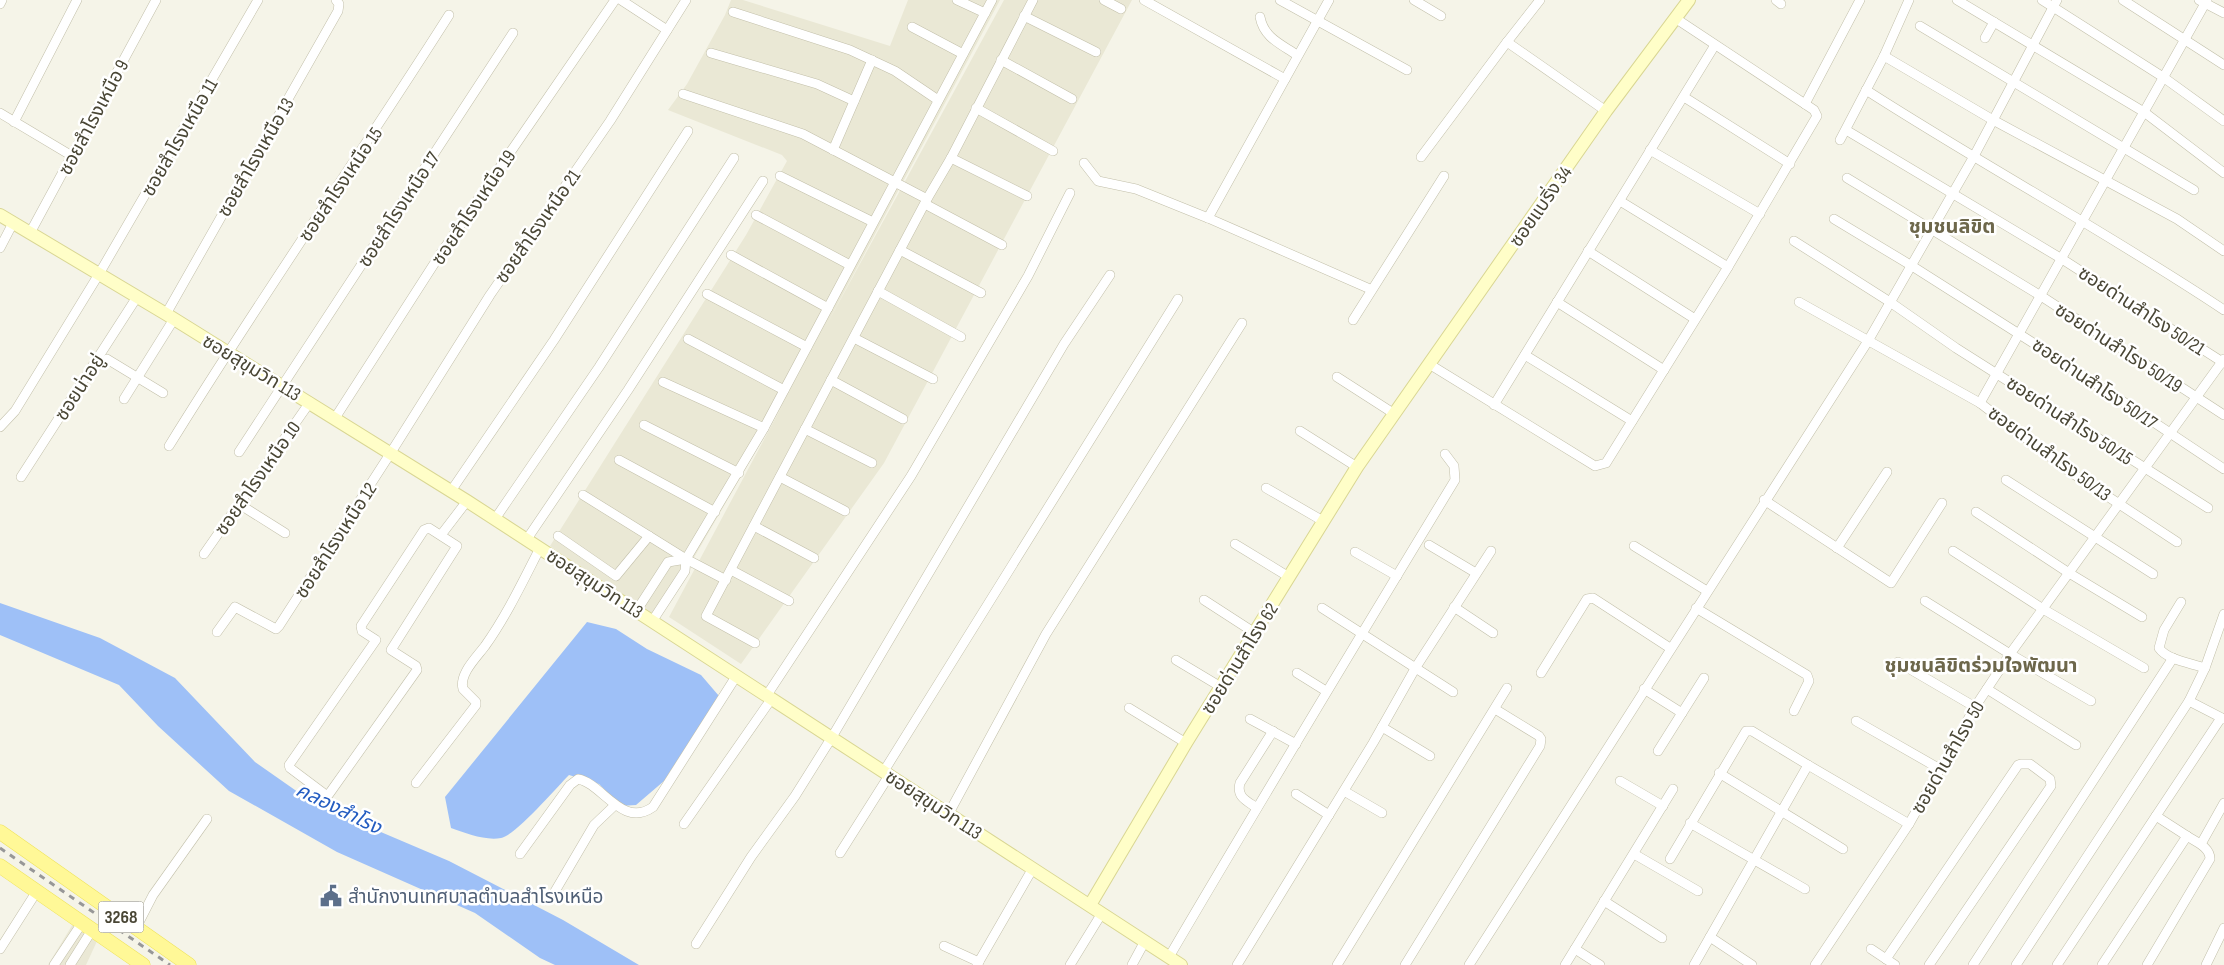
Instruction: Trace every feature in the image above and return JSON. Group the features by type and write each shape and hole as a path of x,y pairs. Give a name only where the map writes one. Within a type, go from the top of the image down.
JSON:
{"main road":[{"name":"ซอยแบริ่ง 34","path":"1394,413 1606,111 1689,0"},
{"name":"ซอยสุขุมวิท 113","path":"0,215 310,402 527,539 1181,965"},
{"name":"ซอยด่านสำโรง 62","path":"1090,905 1323,520 1394,413"},
{"name":"3268","path":"0,832 189,965"},
{"name":"3268","path":"0,866 144,965"}],"street":[{"path":"0,4 2,0"},
{"path":"14,122 77,0"},
{"name":"ซอยสำโรงเหนือ 9","path":"30,233 156,0"},
{"name":"ซอยสำโรงเหนือ 11","path":"0,427 14,411 100,274 258,0"},
{"name":"ซอยสำโรงเหนือ 13","path":"124,399 139,378 170,316 338,11 339,4 336,0"},
{"name":"ซอยสำโรงเหนือ 19","path":"334,418 441,253 615,0"},
{"path":"621,0 667,30"},
{"name":"ซอยสำโรงเหนือ 21","path":"390,454 490,295 610,121 686,0"},
{"path":"957,0 985,13"},
{"path":"653,620 685,570 686,559 739,473 764,428 992,0"},
{"path":"755,643 706,616 926,201 951,158 1033,0"},
{"path":"1104,0 1121,9"},
{"path":"1144,0 1285,79"},
{"path":"1280,0 1407,70"},
{"path":"1208,218 1329,0"},
{"path":"1414,0 1441,16"},
{"path":"1422,157 1540,0"},
{"path":"1805,104 1860,0"},
{"path":"1840,140 1884,56 1909,0"},
{"path":"1956,0 2144,112 2224,173"},
{"path":"2042,0 2055,3 2224,121"},
{"path":"2123,0 2224,66"},
{"path":"1980,403 2124,148 2204,1 2224,13"},
{"path":"1469,965 1764,500 1868,341 1973,158 2055,3"},
{"path":"733,12 850,50 895,71 938,100"},
{"name":"ซอยสำโรงเหนือ 15","path":"169,446 227,352 373,134 449,15"},
{"path":"1024,16 1096,52"},
{"path":"1260,17 1262,27 1267,35 1298,55"},
{"path":"1429,364 1595,466 1606,462 1728,267 1817,116 1814,110 1675,18"},
{"path":"1985,38 1994,22"},
{"path":"912,26 963,54"},
{"path":"1920,26 2194,190"},
{"name":"ซอยสำโรงเหนือ 17","path":"283,386 514,33"},
{"path":"1507,42 1606,111"},
{"path":"1494,405 1714,45"},
{"path":"711,53 818,84 854,101"},
{"path":"1884,56 1993,120 2105,182 2177,219 2224,251"},
{"path":"833,150 872,60"},
{"path":"1001,60 1072,99"},
{"path":"1866,90 1973,158 2165,271 2224,310"},
{"path":"684,94 803,134 894,182 1002,245"},
{"path":"1684,96 1790,164"},
{"path":"976,108 1053,151"},
{"path":"0,113 72,156"},
{"name":"ซอยด่านสำโรง 50/21","path":"1846,130 2062,259 2223,361"},
{"path":"451,491 554,340 688,131"},
{"path":"1650,150 1760,214"},
{"path":"495,519 599,367 734,158"},
{"path":"951,158 1027,196"},
{"path":"1084,163 1098,181 1136,188 1370,289"},
{"path":"780,176 873,222"},
{"path":"1353,320 1370,289 1444,176"},
{"name":"ซอยด่านสำโรง 50/19","path":"1847,178 2041,296 2224,416"},
{"path":"527,539 628,390 763,181"},
{"path":"684,824 770,696 911,476 1028,276 1070,193"},
{"path":"1620,201 1728,267"},
{"path":"756,214 850,265"},
{"name":"ซอยด่านสำโรง 50/17","path":"1834,219 2019,334 2224,469"},
{"path":"0,248 13,223"},
{"name":"ซอยด่านสำโรง 50/15","path":"1794,241 2208,508"},
{"path":"900,250 981,292"},
{"path":"1588,251 1695,318"},
{"path":"731,255 828,308"},
{"path":"696,944 751,857 795,796 832,737 1064,344 1110,275"},
{"path":"878,291 961,337"},
{"path":"707,294 807,347"},
{"name":"ซอยน่าอยู่","path":"21,476 137,297"},
{"path":"840,853 887,773 1178,299"},
{"path":"1557,302 1664,370"},
{"name":"ซอยด่านสำโรง 50/13","path":"1799,302 1980,403 2066,468 2177,542"},
{"path":"950,814 1046,634 1242,323"},
{"path":"854,338 932,379"},
{"path":"688,339 784,390"},
{"path":"1525,355 1632,420"},
{"path":"107,359 163,392"},
{"name":"ซอยด่านสำโรง 50","path":"1719,773 1742,734 1748,730 1909,824 1975,707 2010,654 2223,361"},
{"path":"1337,377 1394,413"},
{"path":"832,380 903,419"},
{"path":"663,382 764,428"},
{"path":"239,452 283,386"},
{"name":"ซอยสำโรงเหนือ 10","path":"204,554 310,402"},
{"path":"644,425 739,473"},
{"path":"805,429 872,463"},
{"path":"1300,430 1357,467"},
{"name":"ซอยสำโรงเหนือ 12","path":"217,632 235,607 276,629 279,626 390,454"},
{"path":"1169,957 1326,691 1363,634 1455,480 1454,466 1445,454"},
{"path":"619,460 715,512"},
{"path":"1837,548 1887,472"},
{"path":"780,477 845,511"},
{"path":"2006,480 2153,574"},
{"path":"1266,488 1323,520"},
{"path":"583,495 686,559 726,580"},
{"path":"1764,500 1891,582 1942,503"},
{"path":"441,534 467,501"},
{"path":"240,504 285,533"},
{"path":"1976,512 2069,573 2142,617"},
{"path":"754,526 814,558"},
{"path":"376,640 289,767 326,795 329,794 417,670 416,666 391,650 376,640 362,631 361,626 424,530 429,528 455,543 456,549 391,650"},
{"path":"558,536 616,576 649,536"},
{"path":"1235,544 1289,577"},
{"path":"1429,545 1476,573"},
{"path":"1634,546 1707,591"},
{"path":"416,783 476,704 463,689 463,676 490,638 516,596 540,548"},
{"path":"1237,965 1344,791 1416,667 1491,550"},
{"path":"1953,551 2043,609 2144,668"},
{"path":"1356,552 1397,576"},
{"path":"637,610 668,562 686,559"},
{"path":"731,570 789,601"},
{"path":"1541,673 1587,599 1593,598 1670,648"},
{"path":"1204,600 1255,633"},
{"path":"1925,601 2010,654 2091,701"},
{"path":"2181,602 2164,630 2158,645 2162,652 2173,658 2205,668"},
{"path":"1454,607 1493,633"},
{"path":"1322,608 1453,692"},
{"path":"1696,608 1807,675 1809,681 1794,711"},
{"path":"2016,965 2189,701 2205,668 2224,614"},
{"path":"1972,965 2173,658"},
{"path":"1176,660 1221,687"},
{"path":"1898,662 1975,707"},
{"path":"1297,673 1326,691"},
{"path":"520,854 574,781 584,781 615,805 634,812 642,812 652,807 737,675"},
{"path":"1658,751 1704,678"},
{"path":"1337,965 1507,688"},
{"path":"1644,689 1682,713"},
{"path":"1987,689 2076,746"},
{"path":"2057,965 2223,718 2189,701"},
{"path":"1129,708 1186,744"},
{"path":"1405,965 1540,746 1539,736 1494,708"},
{"path":"1250,719 1296,744"},
{"path":"1856,721 1940,770"},
{"path":"1382,727 1430,756"},
{"path":"1257,808 1241,796 1238,790 1240,783 1273,731"},
{"path":"1886,959 2018,766 2030,764 2050,779 2051,786 1928,965"},
{"path":"1694,965 1808,765"},
{"path":"1670,860 1719,773 1843,849"},
{"path":"1620,781 1663,806"},
{"path":"1565,965 1673,789"},
{"path":"1344,791 1382,813"},
{"path":"1296,794 1329,815"},
{"path":"2201,844 2224,804"},
{"path":"554,893 594,825 615,805"},
{"path":"2147,965 2208,865 2210,856 2201,844 2156,816"},
{"path":"136,928 153,895 207,819"},
{"path":"1690,823 1805,889"},
{"path":"1815,965 1909,824"},
{"path":"2102,965 2187,836"},
{"path":"1634,854 1698,891"},
{"path":"944,946 978,964 1033,868"},
{"path":"0,949 37,892"},
{"path":"1604,901 1662,938"},
{"path":"1070,965 1102,913"},
{"path":"54,965 87,926"},
{"path":"70,965 87,926"},
{"path":"2206,965 2224,928"},
{"path":"1710,937 1752,965"},
{"path":"1132,965 1145,941"},
{"path":"1575,949 1600,965"},
{"path":"1871,949 1895,965"}],"shaded area":[{"path":"731,0 743,0 890,46 908,0 1000,0 826,326 1004,0 1132,0 884,463 741,664 669,617 783,404 659,618 625,598 550,546 746,235 787,161 782,155 668,110 687,84 725,15"},
{"path":"76,919 98,939 86,965 48,965"}],"water":[{"path":"0,603 100,638 175,678 255,762 315,804 449,861 563,920 639,965 555,965 540,958 475,913 337,852 229,791 158,726 119,685 0,635"},
{"path":"587,622 616,629 647,649 701,675 719,696 664,781 636,805 620,806 599,784 569,775 526,820 501,838 476,836 451,828 445,797"}],"railway":[{"path":"0,848 170,965"}],"place":[{"name":"สำนักงานเทศบาลตำบลสำโรงเหนือ","path":"331,896"}],"district":[{"name":"ชุมชนลิขิต","path":"1952,226"},
{"name":"ชุมชนลิขิตร่วมใจพัฒนา","path":"1981,665"}],"water label":[{"name":"คลองสำโรง","path":"339,808"}]}
